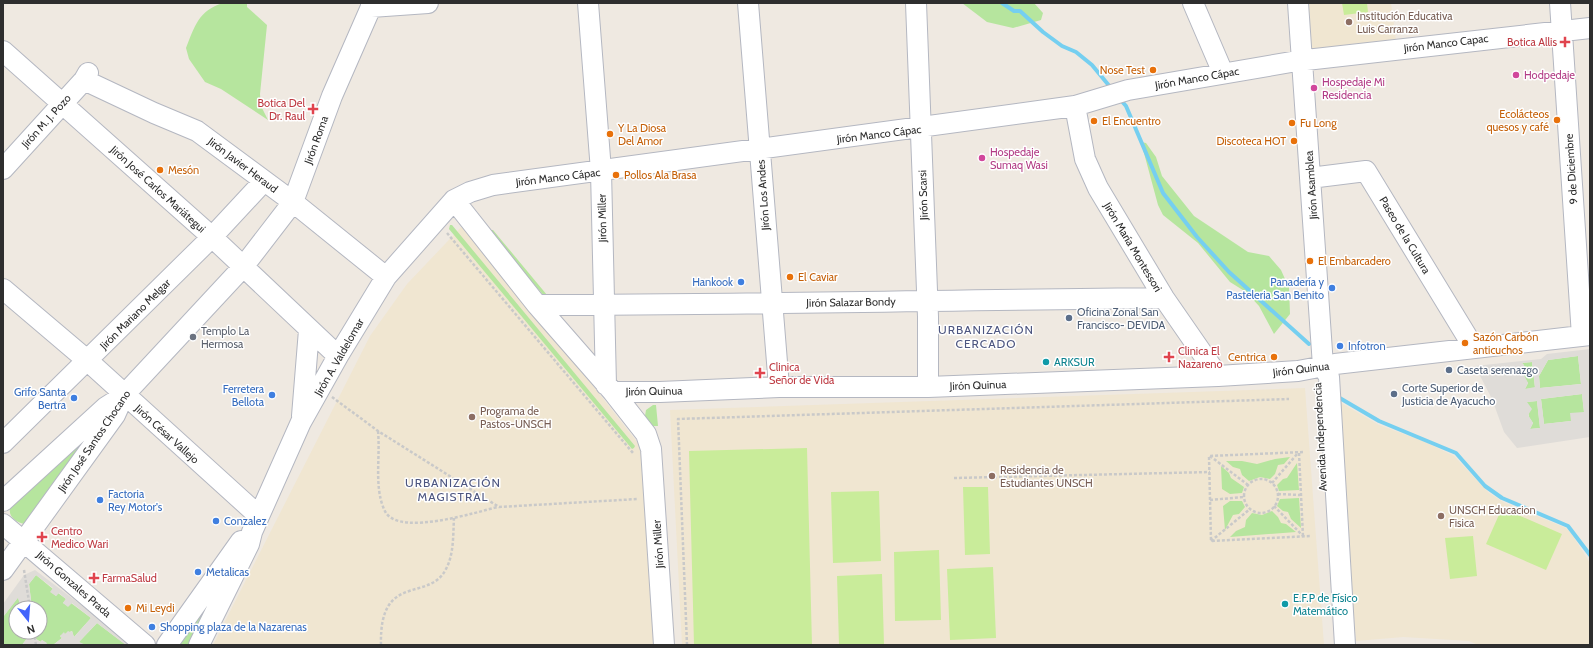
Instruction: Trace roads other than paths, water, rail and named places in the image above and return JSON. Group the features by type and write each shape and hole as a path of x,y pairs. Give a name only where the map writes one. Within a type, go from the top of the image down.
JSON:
{"street":[{"path":"371,5 428,3"},
{"name":"Jirón Miller","path":"588,3 600,172 604,305 610,388 631,417 646,434 651,449 664,645"},
{"name":"Jirón Los Andes","path":"748,3 771,304 779,387"},
{"name":"Jirón Scarsi","path":"916,3 927,300 928,387"},
{"path":"1193,3 1223,73"},
{"name":"Jirón Asamblea","path":"1298,3 1323,366"},
{"name":"9 de Diciembre","path":"1560,3 1586,335"},
{"name":"Jirón Roma","path":"243,267 293,202 332,96 371,5"},
{"name":"Jirón Manco Capac","path":"1303,61 1590,28"},
{"name":"Jirón José Carlos Mariátegui","path":"3,51 212,237 338,356"},
{"name":"Jirón Manco Cápac","path":"454,200 470,192 493,185 600,172 1075,106 1128,90 1223,73 1303,61"},
{"name":"Jirón Javier Heraud","path":"86,76 154,113 197,131 293,202 386,277"},
{"name":"Jirón M. J. Pozo","path":"3,169 86,76"},
{"name":"Jirón María Montessori","path":"1075,106 1085,158 1098,188 1164,298 1218,376"},
{"name":"Paseo de la Cultura","path":"1310,178 1366,171 1474,348"},
{"name":"Jirón Mariano Melgar","path":"3,443 88,361 212,237 264,181"},
{"path":"454,200 537,305 610,388"},
{"name":"Jirón A. Valdelomar","path":"199,645 249,544 256,524 301,422 338,356 386,277 454,200"},
{"name":"Jirón José Santos Chocano","path":"3,570 25,542 115,414 124,395 243,267"},
{"name":"Jirón César Vallejo","path":"3,289 88,361 256,524"},
{"name":"Jirón Salazar Bondy","path":"537,305 771,304 927,300 1164,298"},
{"path":"301,422 309,330"},
{"name":"Jirón Quinua","path":"610,388 660,392 779,387 928,387 1218,376 1298,371 1323,366 1586,335"},
{"name":"Avenida Independencia","path":"1323,366 1316,378 1316,397 1332,645"},
{"name":"Avenida Independencia","path":"1323,366 1329,377 1345,645"},
{"path":"631,417 645,399 660,392"},
{"path":"3,501 106,407 124,395"},
{"name":"Jirón Gonzales Prada","path":"3,524 145,645"},
{"name":"Jirón A. Valdelomar","path":"167,645 241,540 256,524"}],"waterway":[{"path":"1002,3 1014,11 1020,11 1043,32 1062,46 1076,52 1092,65 1111,88"},
{"path":"1119,98 1126,106 1163,193 1197,237 1229,272 1309,344"},
{"path":"1338,397 1379,421 1456,453 1485,486 1502,498 1568,526 1590,555"}],"place":[{"name":"Institución Educativa Luis Carranza","path":"1349,22"},
{"name":"Botica Allis","path":"1565,42"},
{"name":"Nose Test","path":"1153,70"},
{"name":"Hodpedaje","path":"1516,75"},
{"name":"Hospedaje Mi Residencia","path":"1314,88"},
{"name":"Botica Del Dr. Raul","path":"313,109"},
{"name":"Ecolácteos quesos y café","path":"1557,120"},
{"name":"El Encuentro","path":"1094,121"},
{"name":"Fu Long","path":"1292,123"},
{"name":"Y La Diosa Del Amor","path":"610,134"},
{"name":"Discoteca HOT","path":"1294,141"},
{"name":"Hospedaje Sumaq Wasi","path":"982,158"},
{"name":"Mesón","path":"160,170"},
{"name":"Pollos Ala Brasa","path":"616,175"},
{"name":"El Embarcadero","path":"1310,261"},
{"name":"El Caviar","path":"790,277"},
{"name":"Hankook","path":"741,282"},
{"name":"Panadería y Pasteleria San Benito","path":"1332,288"},
{"name":"Oficina Zonal San Francisco- DEVIDA","path":"1069,318"},
{"name":"Templo La Hermosa","path":"193,337"},
{"name":"Sazón Carbón anticuchos","path":"1465,343"},
{"name":"Infotron","path":"1340,346"},
{"name":"Clinica El Nazareno","path":"1169,357"},
{"name":"Centrica","path":"1274,357"},
{"name":"ARKSUR","path":"1046,362"},
{"name":"Caseta serenazgo","path":"1449,370"},
{"name":"Clinica Señor de Vida","path":"760,373"},
{"name":"Corte Superior de Justicia de Ayacucho","path":"1394,394"},
{"name":"Ferretera Bellota","path":"272,395"},
{"name":"Grifo Santa Bertra","path":"74,398"},
{"name":"Programa de Pastos-UNSCH","path":"472,417"},
{"name":"Residencia de Estudiantes UNSCH","path":"992,476"},
{"name":"Factoria Rey Motor's","path":"100,500"},
{"name":"UNSCH Educacion Fisica","path":"1441,516"},
{"name":"Conzalez","path":"216,521"},
{"name":"Centro Medico Wari","path":"42,537"},
{"name":"Metalicas","path":"198,572"},
{"name":"FarmaSalud","path":"94,578"},
{"name":"E.F.P de Físico Matemático","path":"1285,604"},
{"name":"Mi Leydi","path":"128,608"},
{"name":"Shopping plaza de la Nazarenas","path":"152,627"}],"district":[{"name":"URBANIZACIÓN CERCADO","path":"986,336"},
{"name":"URBANIZACIÓN MAGISTRAL","path":"453,489"}]}
